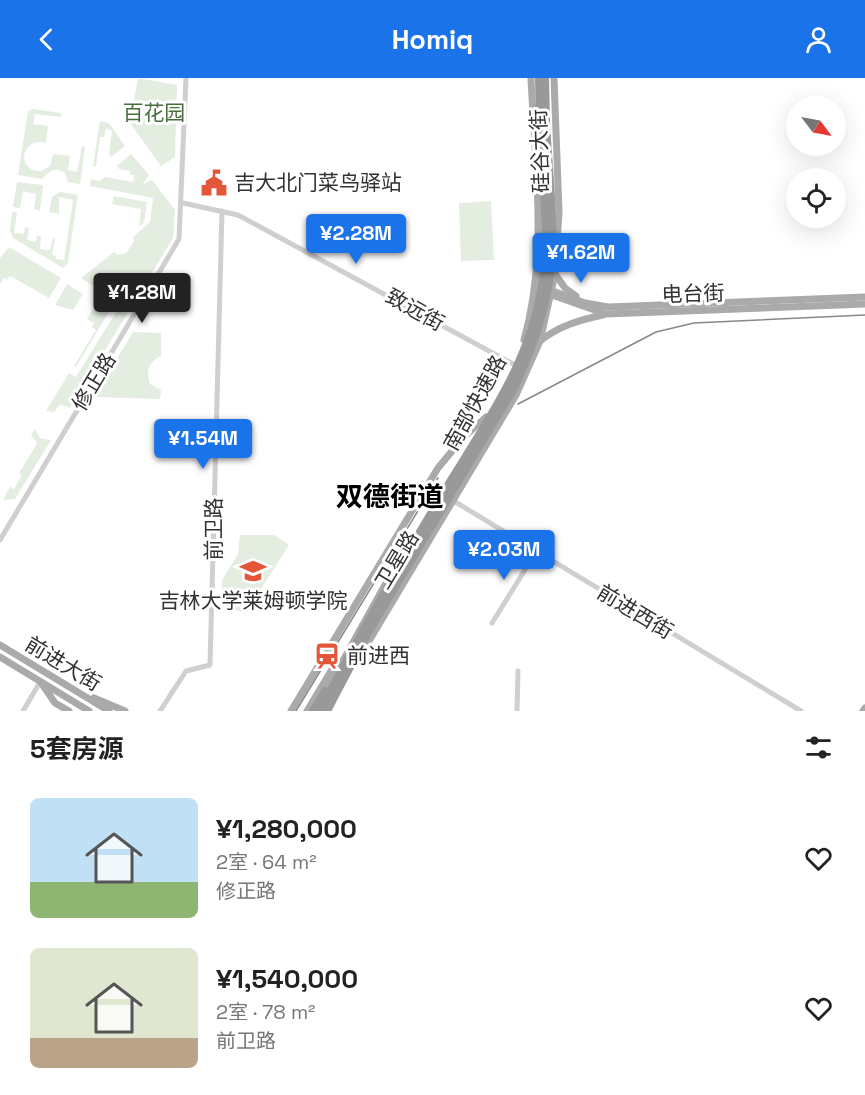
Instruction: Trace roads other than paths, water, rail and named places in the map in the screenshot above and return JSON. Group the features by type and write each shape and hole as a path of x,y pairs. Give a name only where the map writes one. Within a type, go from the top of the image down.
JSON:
{"highway":[{"name":"南部快速路","path":"329,711 369,632 513,390 531,352 550,279 552,244 538,78"},
{"name":"南部快速路","path":"316,711 501,397 526,344 540,297 544,261 545,78"}],"main road":[{"name":"硅谷大街","path":"531,78 538,246 536,287"},
{"name":"硅谷大街","path":"552,292 559,212 554,78"},
{"path":"555,274 567,290 597,306"},
{"name":"电台街","path":"536,287 597,306 865,297"},
{"name":"卫星路","path":"316,711 386,582 515,365 526,334 536,287"},
{"name":"电台街","path":"552,292 606,314 865,304"},
{"name":"卫星路","path":"329,711 351,669 516,395 540,341 552,292"},
{"path":"540,341 556,329 575,321 606,314"},
{"name":"卫星路","path":"291,711 438,468 462,439 486,417"},
{"path":"307,711 386,582"},
{"name":"前进大街","path":"0,645 109,711"},
{"name":"前进大街","path":"0,657 89,711"},
{"path":"40,682 55,702 69,711"},
{"path":"76,691 125,711"}],"street":[{"name":"修正路","path":"0,540 176,246 181,232 183,203 186,78"},
{"name":"致远街","path":"183,203 222,211 262,227 515,365"},
{"name":"前卫路","path":"160,711 186,670 210,665 222,211"},
{"name":"前进西街","path":"440,493 801,711"},
{"path":"492,623 536,552"},
{"path":"518,671 518,711"},
{"path":"23,711 40,682"}],"tram line":[{"path":"518,404 656,332 694,323 865,315"},
{"path":"296,711 438,478"}],"place":[{"name":"吉大北门菜鸟驿站","path":"214,183"},
{"name":"吉林大学莱姆顿学院","path":"253,571"},
{"name":"前进西","path":"327,656"}],"district":[{"name":"双德街道","path":"390,497"}],"park label":[{"name":"百花园","path":"154,113"}]}
